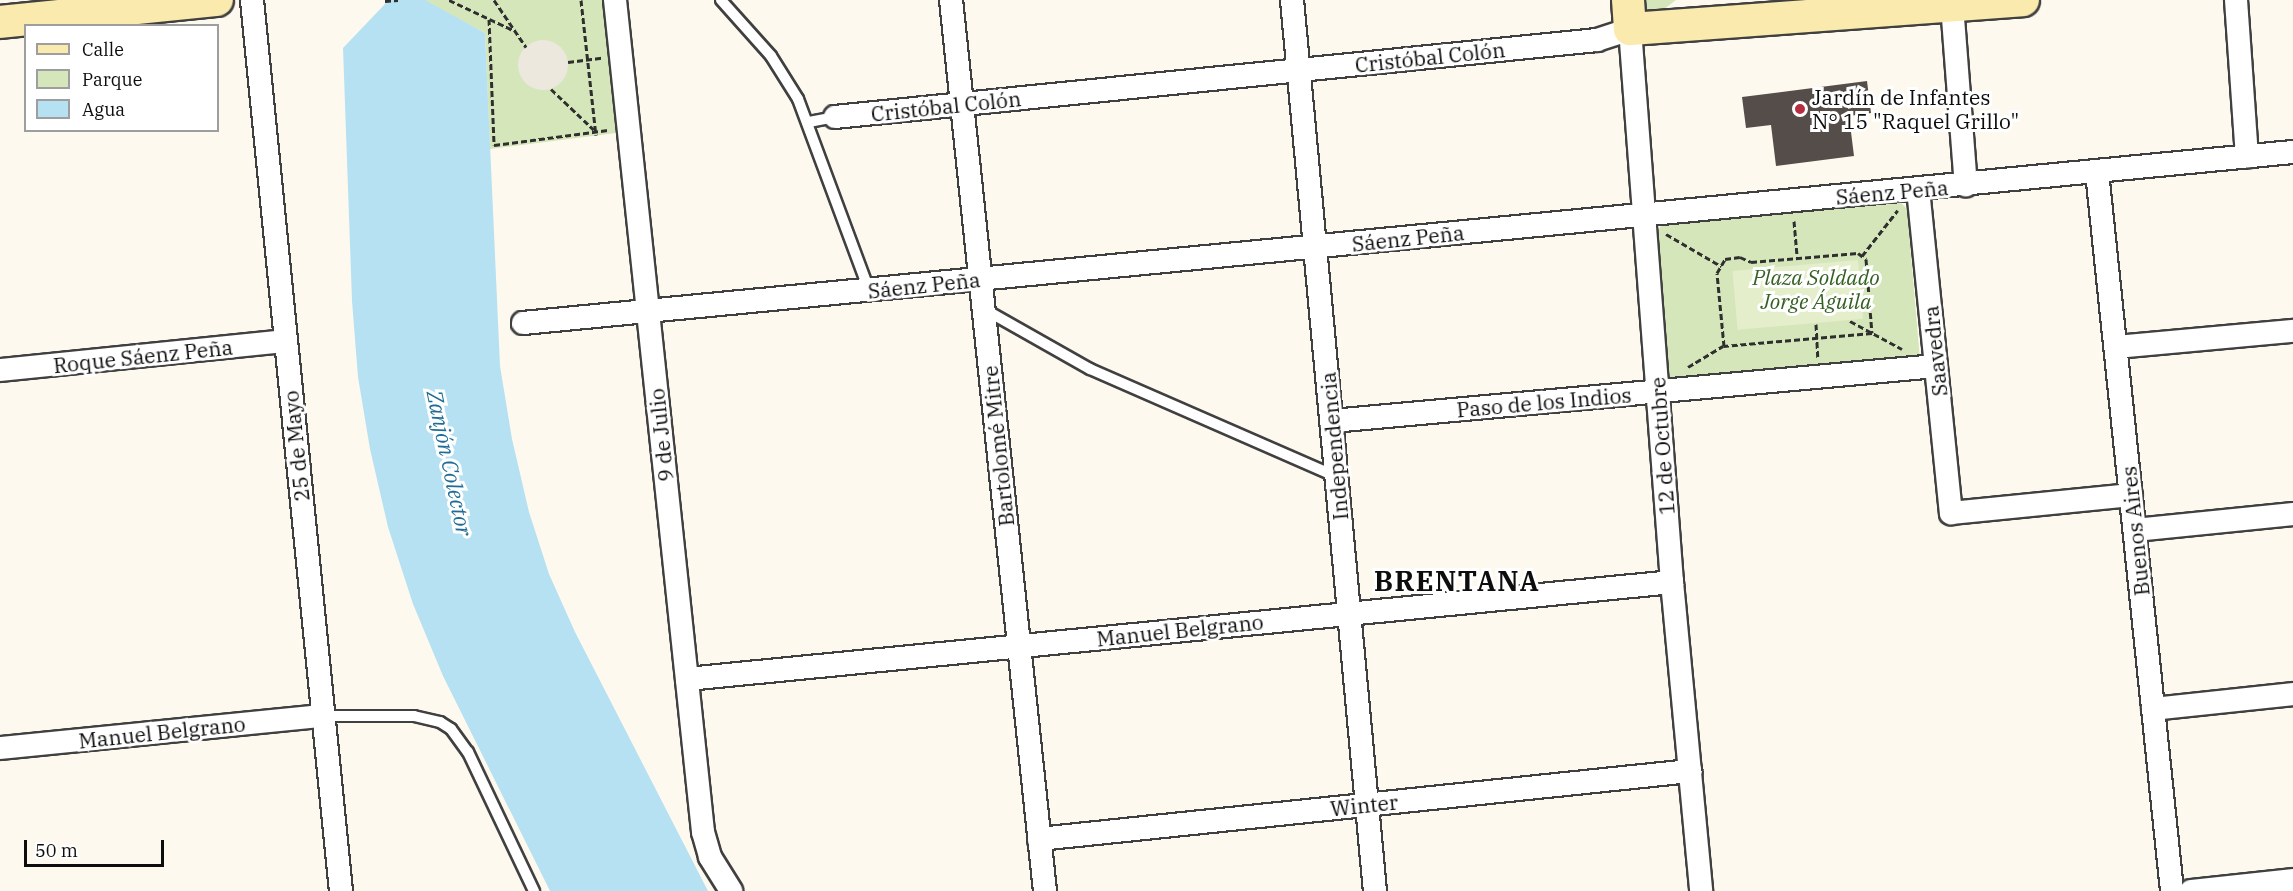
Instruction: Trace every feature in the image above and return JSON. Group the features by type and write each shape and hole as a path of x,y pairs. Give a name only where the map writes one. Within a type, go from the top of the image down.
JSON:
{"main road":[{"path":"0,22 217,0"},
{"name":"Cristóbal Colón","path":"1629,15 1952,5 2023,0"}],"street":[{"name":"25 de Mayo","path":"252,0 341,891"},
{"name":"9 de Julio","path":"615,0 704,832 715,867 731,891"},
{"name":"Bartolomé Mitre","path":"951,0 1045,891"},
{"name":"Independencia","path":"1292,0 1376,891"},
{"path":"2236,0 2247,157"},
{"path":"1952,5 1966,185"},
{"name":"Cristóbal Colón","path":"835,117 1597,40 1629,15"},
{"name":"12 de Octubre","path":"1629,15 1672,582 1701,891"},
{"name":"Sáenz Peña","path":"523,323 2293,152"},
{"name":"Buenos Aires","path":"2097,172 2172,891"},
{"name":"Saavedra","path":"1918,189 1951,513 2131,495"},
{"path":"2116,347 2293,331"},
{"name":"Roque Sáenz Peña","path":"0,370 286,341"},
{"name":"Paso de los Indios","path":"1332,421 1936,366"},
{"path":"2135,530 2293,514"},
{"name":"Manuel Belgrano","path":"687,679 1672,582"},
{"path":"2153,709 2293,694"},
{"name":"Manuel Belgrano","path":"0,748 323,716"},
{"name":"Winter","path":"1039,839 1690,771"},
{"path":"2191,891 2293,880"}],"lane":[{"path":"721,0 771,56 798,99 809,122 869,290"},
{"path":"809,122 835,117"},
{"path":"984,309 1090,369 1337,477"},
{"path":"323,716 414,716 440,722 451,729 468,752 534,891"}],"path":[{"path":"385,1 398,0"},
{"path":"449,0 515,31"},
{"path":"494,0 526,46"},
{"path":"581,0 595,134"},
{"path":"489,19 494,145 595,134 616,129"},
{"path":"568,62 608,57"},
{"path":"551,89 595,134"},
{"path":"1893,207 1899,208"},
{"path":"1899,208 1902,214"},
{"path":"1862,256 1899,208"},
{"path":"1794,217 1797,258"},
{"path":"1661,237 1667,229"},
{"path":"1663,232 1721,266"},
{"path":"1724,346 1718,273 1725,259 1740,257 1751,262 1858,253 1866,259 1872,333"},
{"path":"1850,321 1904,350"},
{"path":"1816,324 1818,363"},
{"path":"1683,370 1724,346 1872,333"}],"green space":[{"path":"423,0 603,0 616,133 490,149 485,33 425,1 451,42 457,67 464,355 477,440 497,523 521,594 548,654 671,891 586,891 472,662 435,557 406,439 394,366 375,85 385,3"},
{"path":"1636,0 1676,0 1663,10 1652,12 1639,8"},
{"name":"Plaza Soldado Jorge Águila","path":"1899,201 1907,209 1920,360 1668,383 1656,233 1661,226"},
{"path":"1858,260 1863,319 1738,330 1732,271"}],"shaded area":[{"path":"538,40 548,40 561,47 568,60 568,70 561,83 548,90 538,90 529,86 522,79 518,70 518,60 522,51 529,44"}],"water":[{"name":"Zanjón Colector","path":"385,0 425,0 485,33 500,366 512,439 529,512 549,574 575,632 708,891 550,891 443,676 413,604 388,527 370,449 358,377 352,301 343,48 385,4"}],"building":[{"path":"1867,81 1871,113 1849,116 1854,156 1776,166 1771,125 1746,128 1742,97"}],"place":[{"name":"Jardín de Infantes N° 15 \"Raquel Grillo\"","path":"1800,109"}],"district":[{"name":"BRENTANA","path":"1457,581"}]}
